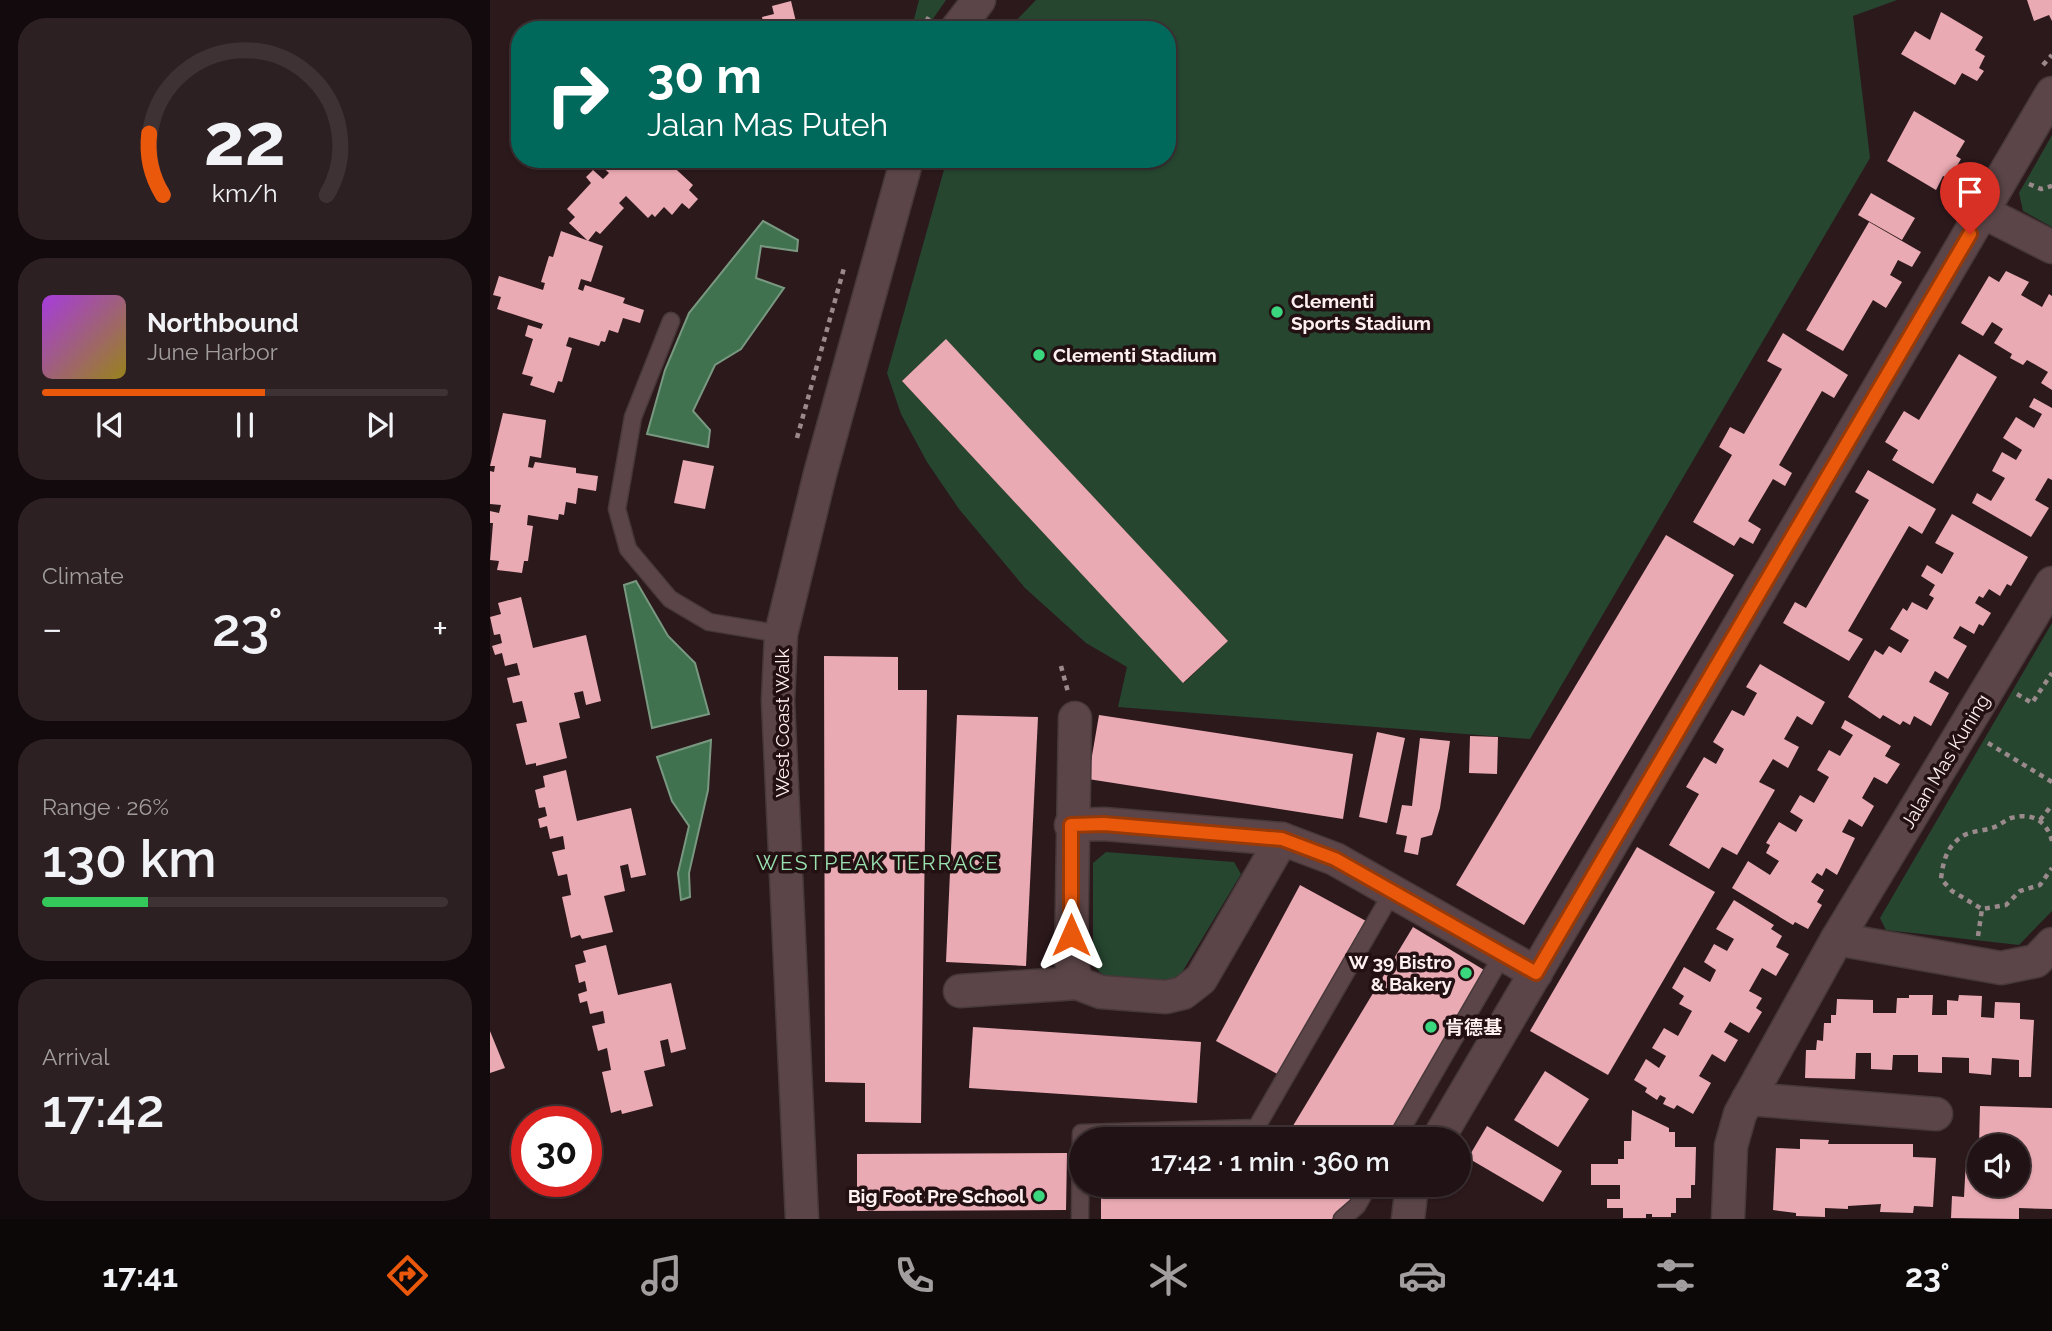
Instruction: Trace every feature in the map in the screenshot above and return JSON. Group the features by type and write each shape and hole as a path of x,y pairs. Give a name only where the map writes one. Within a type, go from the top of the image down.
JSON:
{"street":[{"path":"963,21 979,0"},
{"path":"1445,1127 2052,93"},
{"name":"West Coast Walk","path":"802,1219 778,701 781,634 820,474 905,168"},
{"path":"1983,212 2052,247"},
{"name":"Jalan Mas Kuning","path":"1728,1219 1733,1132 1748,1099 1837,939 2052,583"},
{"path":"1075,718 1071,825 1071,961 1077,983"},
{"path":"1071,825 1104,824 1282,839 1335,859 1536,973"},
{"path":"960,991 1077,983 1101,992 1166,997 1183,993 1201,979 1282,839"},
{"path":"1837,939 2001,968 2036,961 2052,944"},
{"path":"1748,1099 1936,1114"},
{"path":"1408,1219 1410,1197"}],"lane":[{"path":"671,321 633,417 617,509 628,549 670,599 709,622 781,634"},
{"path":"1080,1219 1081,1133 1256,1128 1393,891"},
{"path":"1403,1127 1503,954"},
{"path":"1342,1219 1357,1206 1362,1197"}],"path":[{"path":"2008,688 2032,703 2052,673"},
{"path":"1979,737 2052,782"},
{"path":"2040,820 2052,805"},
{"path":"2052,841 2048,827 2040,820 2029,817 2010,818 1995,827 1962,835 1944,857 1941,879 1952,891 1982,909 2006,905 2020,891 2040,885 2052,868"},
{"path":"1976,946 1982,909"}],"shaded area":[{"path":"919,0 946,0 931,21 914,21"},
{"path":"1036,0 1897,0 1853,16 1870,158 1530,739 1118,707 1127,667 1086,643 1025,588 959,509 927,462 901,414 887,373 944,168 1176,168 1176,21 1016,21","holes":["946,340 1228,641 1184,683 902,381"]},
{"path":"2052,135 2052,227 2023,211 2019,193"},
{"path":"763,221 798,240 797,251 761,246 756,278 784,288 741,349 715,365 693,411 710,430 708,447 647,434 665,370 689,313"},
{"path":"636,581 668,636 695,663 709,714 652,728 624,585"},
{"path":"2052,623 2052,911 2019,945 1886,930 1880,918"},
{"path":"711,740 708,790 689,873 690,897 681,900 678,873 689,826 672,801 657,757"},
{"path":"1106,852 1234,862 1241,874 1181,974 1167,983 1108,979 1093,966 1093,863"}],"building":[{"path":"2027,0 2052,0 2052,21 2049,15 2034,21"},
{"path":"791,1 796,21 763,21 762,17 774,14 772,6"},
{"path":"1941,12 1983,37 1975,50 1985,56 1979,68 1984,71 1977,81 1962,73 1955,85 1901,54 1915,31 1930,40"},
{"path":"1914,111 1965,141 1956,156 1961,159 1949,179 1943,176 1936,190 1887,161"},
{"path":"604,168 675,168 693,185 689,190 698,199 689,209 682,203 672,215 664,207 655,217 652,214 648,218 626,196 619,203 624,208 600,234 596,231 588,241 569,223 575,217 567,209 591,183 586,177 593,170 603,179 609,173"},
{"path":"1871,193 1915,218 1902,240 1858,215"},
{"path":"1869,222 1921,252 1912,267 1898,260 1890,275 1902,282 1886,308 1873,300 1843,351 1806,330"},
{"path":"561,231 603,246 591,282 581,279 578,289 583,291 585,285 625,298 623,303 644,310 640,323 623,318 618,333 609,330 605,342 601,341 599,346 569,337 566,346 572,348 562,382 558,381 554,393 530,385 533,377 522,374 533,339 525,336 528,325 541,329 543,324 497,309 501,297 493,295 499,276 543,290 545,283 541,282"},
{"path":"2006,271 2029,282 2021,295 2042,307 2049,294 2052,296 2052,390 2041,383 2048,372 2027,360 2023,365 2010,358 2012,354 1994,343 2003,329 1992,322 1983,336 1961,323 1989,276 1999,282"},
{"path":"1783,333 1848,375 1834,398 1822,391 1779,465 1792,473 1785,486 1773,479 1748,521 1761,529 1753,544 1740,537 1734,546 1693,522 1732,455 1719,447 1730,427 1744,434 1782,369 1767,361"},
{"path":"946,339 1228,641 1183,683 902,381"},
{"path":"1959,354 1997,377 1933,484 1892,460 1898,450 1885,442 1904,411 1919,420"},
{"path":"2034,398 2052,408 2052,480 2048,478 2035,500 2049,508 2031,537 1972,503 1977,493 1991,501 2005,478 1992,471 2002,452 2016,460 2022,450 2003,438 2016,417 2034,428 2042,414 2029,407"},
{"path":"503,413 546,420 541,458 530,456 528,467 533,468 535,462 576,468 576,473 598,476 596,491 578,488 576,504 566,502 564,515 559,514 558,520 528,515 527,525 533,526 528,561 524,561 522,573 497,570 499,561 490,560 493,523 490,523 490,511 499,513 501,505 490,504 490,471 494,472 495,466 490,466"},
{"path":"683,460 714,466 705,509 674,503"},
{"path":"1868,470 1936,509 1922,534 1909,526 1848,631 1863,639 1849,661 1783,623 1795,602 1806,608 1869,500 1855,492"},
{"path":"1952,514 2028,557 2011,586 2007,584 2000,596 1989,589 1983,598 1979,596 1975,603 1991,613 1983,626 1979,624 1974,634 1960,626 1953,638 1967,646 1948,679 1935,671 1929,682 1949,693 1931,726 1914,716 1910,725 1903,721 1900,725 1883,715 1880,719 1848,697 1875,650 1883,655 1889,646 1901,653 1909,640 1890,629 1903,608 1907,611 1912,602 1927,610 1934,598 1929,595 1935,585 1921,576 1927,565 1942,574 1954,553 1935,543"},
{"path":"1666,535 1734,575 1524,925 1456,885"},
{"path":"521,597 533,648 586,635 601,701 586,705 583,691 574,693 580,718 559,723 567,758 536,766 536,763 526,765 516,724 527,722 522,701 513,703 507,678 520,675 517,663 505,666 502,653 495,655 492,646 502,643 500,634 494,635 490,617 501,614 498,603"},
{"path":"824,656 898,657 898,690 927,690 921,1123 865,1122 865,1083 825,1082"},
{"path":"1760,664 1825,702 1812,725 1797,716 1784,739 1799,747 1788,768 1773,759 1759,782 1775,790 1737,855 1722,847 1709,869 1669,845 1699,794 1686,787 1704,757 1716,764 1724,749 1713,742 1732,710 1744,716 1757,693 1746,687"},
{"path":"957,715 1038,717 1026,966 946,962"},
{"path":"1099,715 1353,754 1343,819 1088,779"},
{"path":"1845,720 1891,746 1885,756 1900,764 1887,784 1874,777 1862,798 1874,806 1862,827 1849,819 1842,832 1855,838 1837,875 1826,868 1822,876 1817,873 1811,882 1824,890 1817,902 1822,905 1808,929 1795,922 1793,925 1732,888 1748,861 1770,875 1779,861 1766,853 1770,845 1766,843 1779,822 1796,832 1803,820 1790,812 1800,795 1814,803 1829,777 1817,770 1829,750 1840,756 1853,735 1841,728"},
{"path":"1377,732 1405,738 1387,823 1359,817"},
{"path":"1470,736 1498,737 1497,774 1469,773"},
{"path":"1420,738 1450,741 1440,808 1432,835 1421,838 1418,855 1404,852 1407,836 1396,834 1402,805 1412,806"},
{"path":"566,770 577,821 631,808 646,875 631,878 628,864 620,866 625,891 604,896 613,932 582,939 580,935 571,938 562,897 571,895 567,874 558,876 552,852 565,849 563,836 550,839 547,826 540,828 538,819 547,816 545,807 539,808 535,790 545,787 543,776"},
{"path":"1637,847 1715,892 1608,1075 1530,1031"},
{"path":"1300,885 1366,921 1283,1077 1216,1041"},
{"path":"1734,900 1774,925 1771,929 1782,936 1776,947 1789,954 1776,976 1762,968 1749,991 1762,998 1756,1008 1762,1012 1749,1033 1730,1022 1724,1032 1738,1040 1725,1062 1712,1054 1699,1076 1711,1083 1693,1114 1677,1105 1674,1109 1663,1104 1666,1098 1660,1095 1657,1100 1645,1092 1647,1088 1634,1080 1646,1059 1659,1068 1666,1056 1652,1048 1664,1028 1678,1036 1692,1011 1679,1004 1684,996 1672,988 1684,967 1710,982 1716,970 1704,962 1714,944 1727,951 1734,939 1716,929"},
{"path":"1413,927 1489,973 1396,1127 1292,1127"},
{"path":"606,945 618,995 671,983 686,1049 671,1053 668,1039 660,1041 665,1066 644,1071 653,1106 622,1114 621,1110 611,1113 602,1072 611,1070 607,1048 598,1051 592,1026 605,1023 603,1011 590,1014 587,1001 580,1003 578,994 587,991 585,981 579,983 575,965 586,962 583,951"},
{"path":"1909,995 1933,995 1932,1015 1947,1015 1947,1000 1958,1001 1959,995 1982,996 1981,1017 1994,1018 1995,1002 2020,1003 2020,1019 2034,1020 2031,1077 2019,1077 2019,1060 1992,1058 1991,1075 1969,1073 1969,1058 1942,1057 1942,1073 1918,1072 1918,1055 1893,1055 1892,1070 1871,1069 1871,1053 1856,1053 1855,1079 1805,1078 1806,1050 1816,1050 1817,1040 1823,1041 1824,1023 1831,1023 1831,1015 1836,1015 1837,999 1873,1000 1873,1013 1896,1013 1897,998 1909,998"},
{"path":"973,1027 1201,1042 1197,1103 969,1088"},
{"path":"490,1031 505,1068 490,1073"},
{"path":"1545,1071 1589,1099 1558,1147 1514,1120"},
{"path":"1980,1106 2052,1108 2052,1209 2019,1208 2019,1219 1951,1218 1952,1196 1964,1197 1966,1159 1967,1197 2030,1197 2030,1134 1979,1134"},
{"path":"1632,1110 1669,1128 1669,1132 1675,1132 1675,1147 1696,1147 1695,1185 1691,1185 1691,1198 1676,1198 1676,1213 1671,1213 1671,1217 1652,1217 1652,1214 1646,1214 1646,1218 1623,1218 1623,1208 1607,1208 1607,1199 1620,1199 1620,1185 1591,1185 1591,1164 1618,1164 1618,1159 1624,1159 1624,1141 1631,1141"},
{"path":"1487,1126 1562,1171 1543,1202 1471,1160 1471,1153"},
{"path":"1800,1139 1829,1140 1828,1144 1913,1144 1913,1157 1936,1158 1933,1207 1914,1206 1913,1213 1880,1212 1881,1204 1848,1206 1848,1209 1825,1208 1825,1217 1796,1216 1796,1213 1773,1210 1776,1148 1800,1149"},
{"path":"1067,1153 1066,1210 857,1211 857,1154"},
{"path":"1101,1197 1354,1197 1332,1219 1101,1219"}],"place":[{"name":"Clementi Sports Stadium","path":"1277,312"},
{"name":"Clementi Stadium","path":"1039,355"},
{"name":"W 39 Bistro & Bakery","path":"1466,973"},
{"name":"肯德基","path":"1431,1027"},
{"name":"Big Foot Pre School","path":"1039,1196"}],"district":[{"name":"WESTPEAK TERRACE","path":"878,862"}],"route":[{"path":"1071,935 1071,825 1104,824 1282,839 1335,859 1536,973 1970,234"}]}
